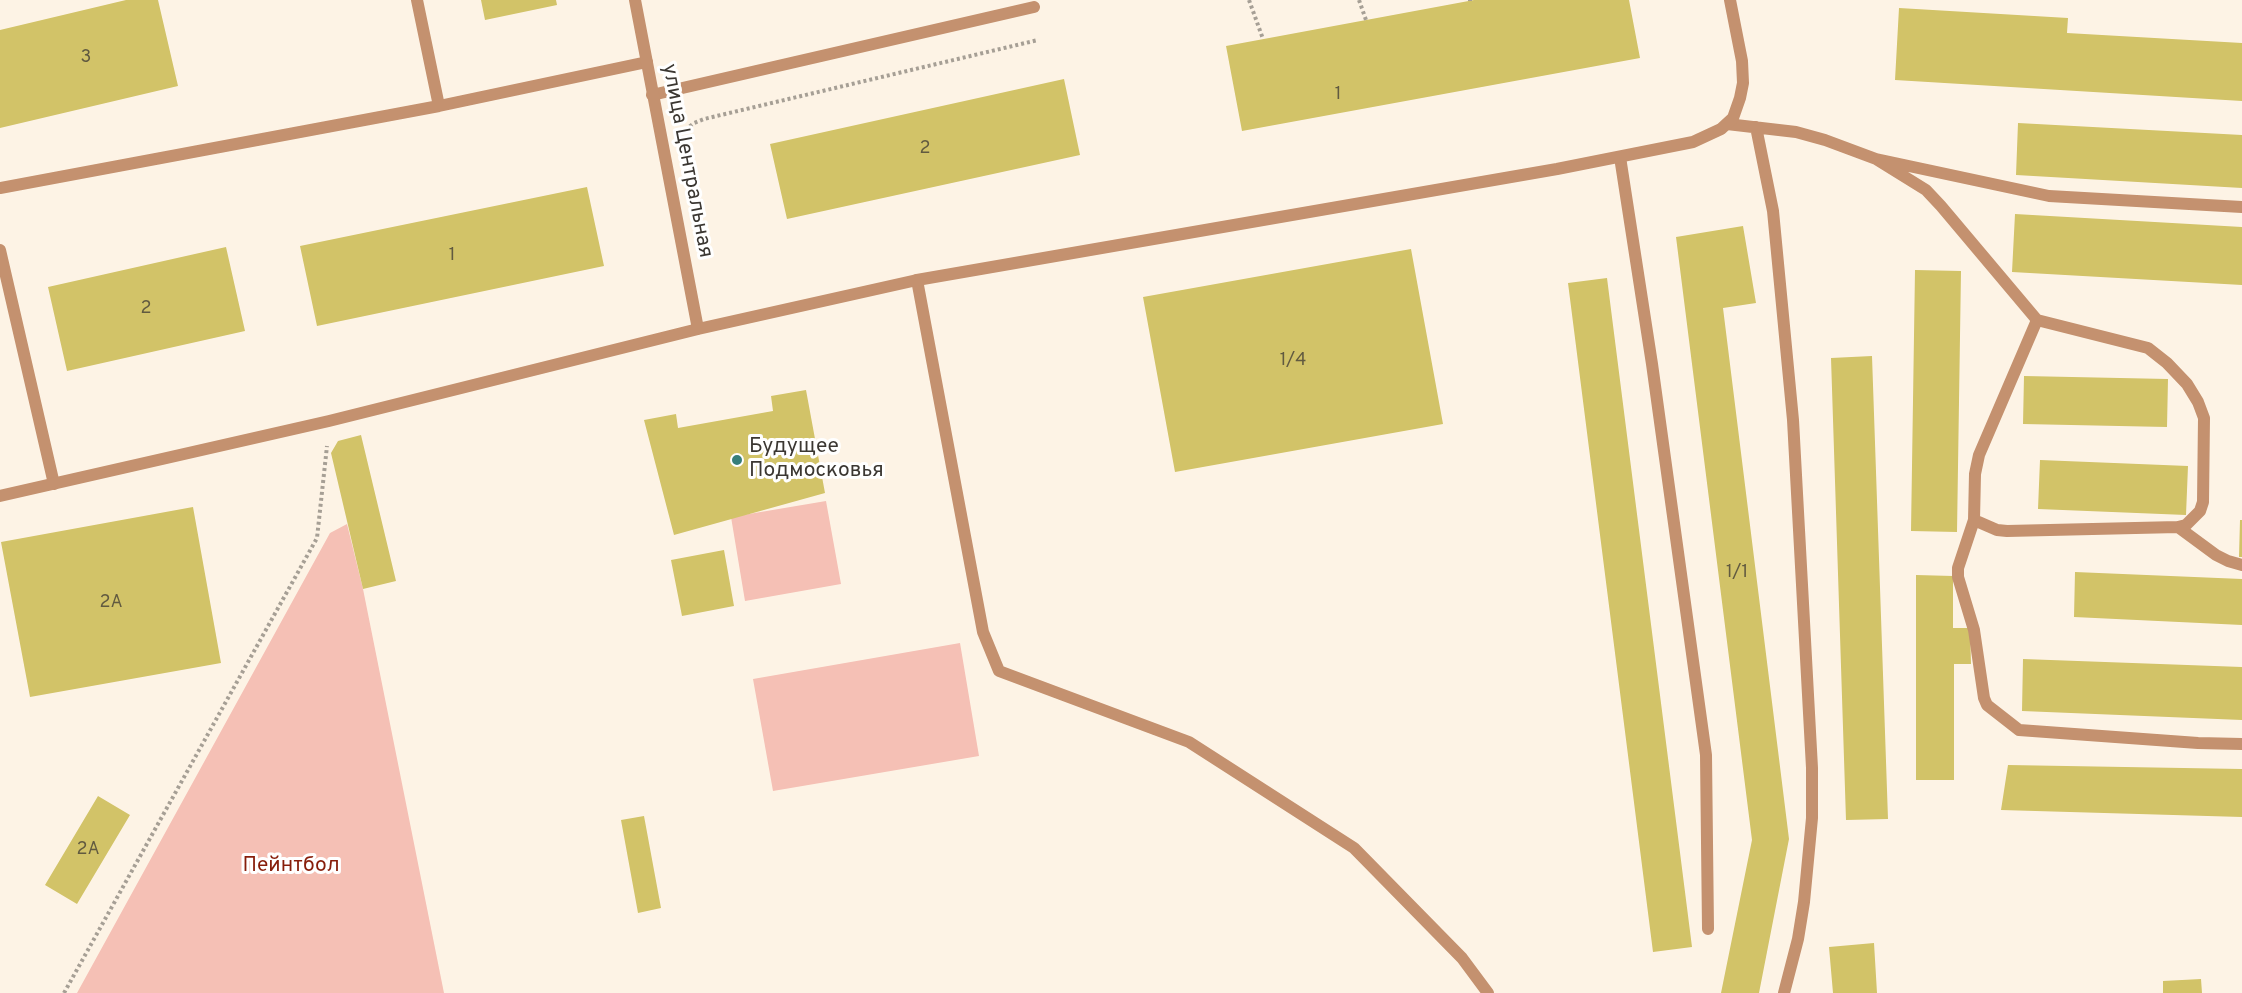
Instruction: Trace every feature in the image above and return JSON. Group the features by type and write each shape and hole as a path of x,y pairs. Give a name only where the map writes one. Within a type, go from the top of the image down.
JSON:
{"street":[{"path":"417,0 439,106"},
{"name":"улица Центральная","path":"635,0 698,329"},
{"path":"0,496 329,421 698,329 917,280 1557,169 1693,142 1709,136 1727,124 1733,118 1740,98 1743,83 1742,61 1730,0"},
{"path":"652,95 1034,6"},
{"path":"0,188 439,106 647,62"},
{"path":"1727,124 1796,132 1876,159 2049,196 2242,207"},
{"path":"1756,127 1773,211 1792,420 1812,768 1812,818 1804,902 1798,939 1784,993"},
{"path":"1620,157 1652,364 1706,755 1708,929"},
{"path":"1876,159 1926,190 2037,320 2148,348 2168,363 2187,384 2204,418 2203,502 2195,518 2186,525 2007,531 1997,530 1974,520"},
{"path":"0,250 54,484"},
{"path":"917,280 983,632 999,671 1189,742 1354,848 1462,958 1488,993"},
{"path":"2037,320 1978,455 1975,474 1974,520 1958,568 1958,577 1974,630 1984,698 1993,710 2019,730 2242,744"},
{"path":"2178,527 2216,555 2242,566"}],"path":[{"path":"1249,0 1263,39"},
{"path":"1359,0 1366,20"},
{"path":"682,133 691,124 704,119 1038,40"},
{"path":"64,993 317,538 329,421"}],"green space":[{"path":"826,501 841,584 745,601 731,517"},
{"name":"Пейнтбол","path":"347,524 363,589 444,993 77,993 330,533"},
{"path":"960,643 979,756 773,791 753,679"}],"building":[{"path":"126,0 158,0 178,86 0,128 0,30"},
{"path":"481,0 556,0 557,5 485,20"},
{"path":"1474,0 1629,0 1640,58 1242,131 1226,46"},
{"path":"1899,8 2068,18 2067,33 2242,43 2242,101 1895,80"},
{"path":"1064,79 1080,155 787,219 770,144"},
{"path":"2018,123 2242,135 2242,188 2016,175"},
{"path":"587,187 604,266 317,326 300,246"},
{"path":"2015,214 2242,227 2242,285 2012,272"},
{"path":"1743,226 1756,303 1723,308 1789,839 1759,993 1721,993 1752,840 1676,237"},
{"path":"226,247 245,331 67,371 48,287"},
{"path":"1411,249 1443,424 1175,472 1143,297"},
{"path":"1915,270 1961,271 1957,532 1911,531"},
{"path":"1607,278 1692,947 1653,952 1568,283"},
{"path":"1872,356 1888,819 1846,820 1831,358"},
{"path":"2024,376 2168,379 2167,427 2023,424"},
{"name":"Будущее Подмосковья","path":"806,390 825,493 674,535 644,420 676,414 678,428 773,411 771,396"},
{"path":"361,435 396,581 363,589 331,453 338,441"},
{"path":"2040,460 2188,466 2186,515 2038,509"},
{"path":"193,507 221,663 30,697 1,542"},
{"path":"2240,520 2242,520 2242,557 2239,557"},
{"path":"724,550 734,606 682,616 671,560"},
{"path":"2075,572 2242,579 2242,625 2074,617"},
{"path":"1916,575 1953,576 1953,628 1970,628 1971,664 1954,664 1954,780 1916,780"},
{"path":"2023,659 2242,667 2242,720 2022,711"},
{"path":"2008,765 2242,769 2242,817 2001,810"},
{"path":"98,796 130,815 77,904 45,885"},
{"path":"644,816 661,908 638,913 621,820"},
{"path":"1874,943 1877,993 1833,993 1829,947"},
{"path":"2201,979 2202,993 2163,993 2163,981"}],"place":[{"name":"Будущее Подмосковья","path":"737,460"}]}
